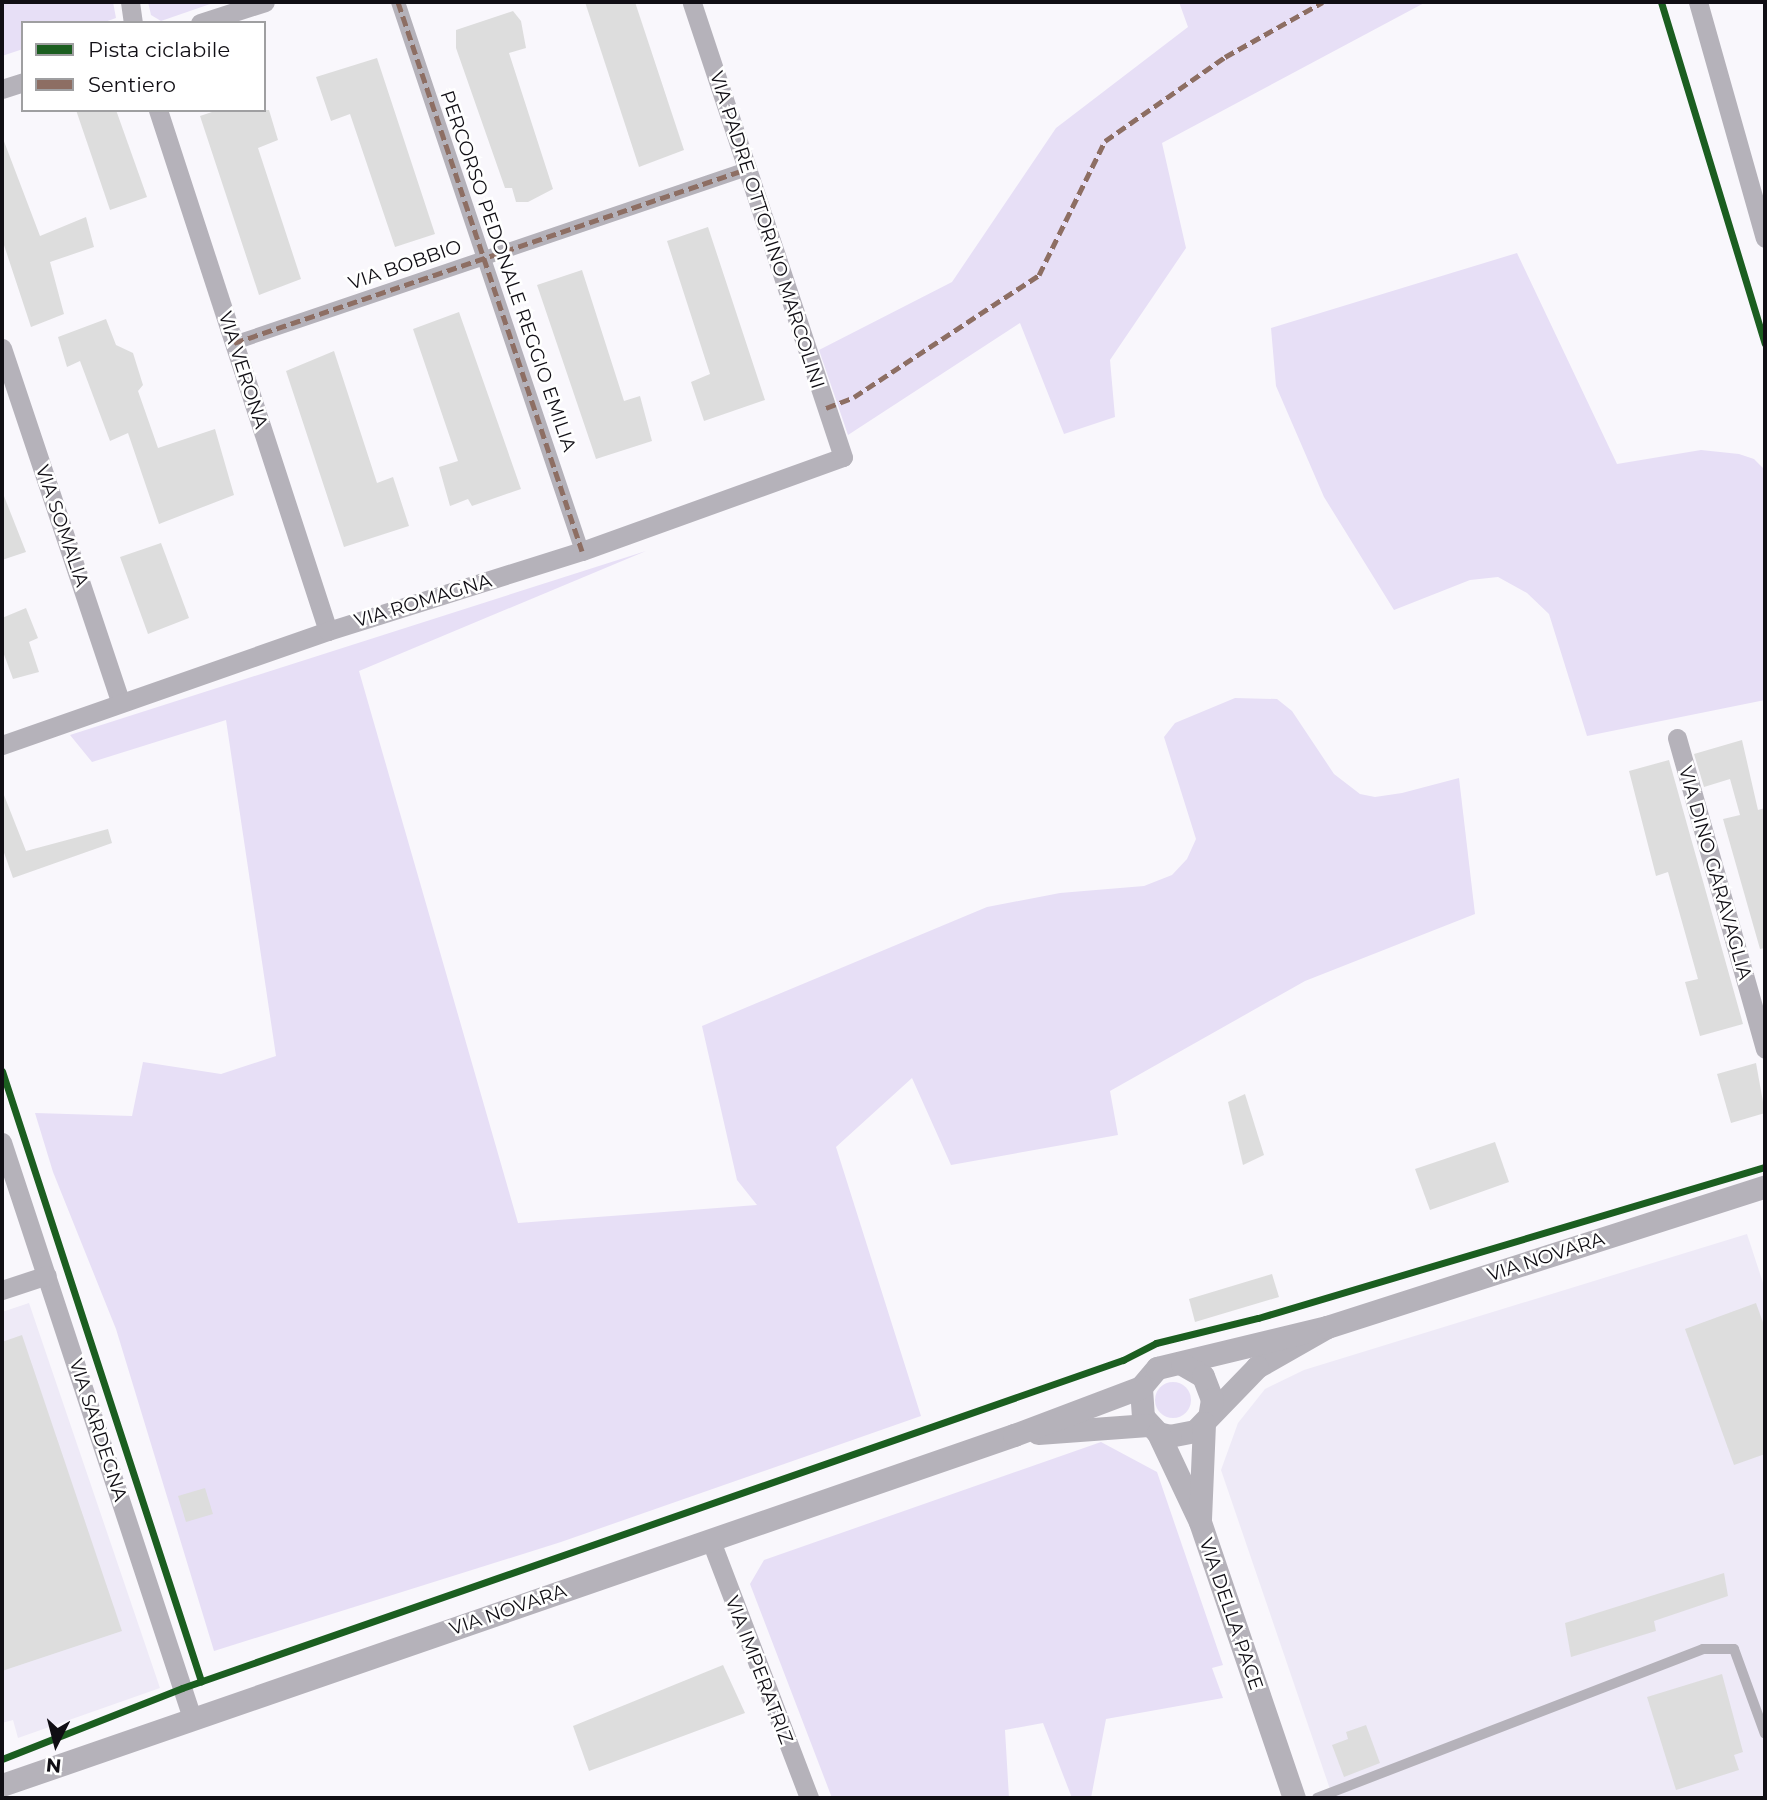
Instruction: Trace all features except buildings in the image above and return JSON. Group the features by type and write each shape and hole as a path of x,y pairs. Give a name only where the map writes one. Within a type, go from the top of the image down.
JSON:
{"street":[{"path":"130,2 133,21"},
{"path":"206,21 265,2"},
{"name":"PERCORSO PEDONALE REGGIO EMILIA","path":"397,2 582,551"},
{"name":"VIA PADRE OTTORINO MARCOLINI","path":"692,2 843,457"},
{"path":"1698,2 1765,238"},
{"path":"2,89 21,83"},
{"name":"VIA VERONA","path":"159,112 328,631"},
{"name":"VIA BOBBIO","path":"234,342 747,169"},
{"name":"VIA SOMALIA","path":"2,348 121,703"},
{"name":"VIA ROMAGNA","path":"2,745 328,631 582,551 843,457"},
{"name":"VIA DINO GARAVAGLIA","path":"1677,738 1765,1049"},
{"name":"VIA SARDEGNA","path":"2,1142 192,1718"},
{"name":"VIA NOVARA","path":"2,1785 1014,1435 1141,1387 1157,1368 1327,1327 1765,1186"},
{"path":"2,1290 47,1275"},
{"name":"VIA NOVARA","path":"1014,1435 1153,1429 1183,1436 1207,1417 1257,1367 1327,1327"},
{"path":"1182,1364 1203,1376 1212,1399 1207,1417 1200,1522"},
{"path":"1141,1387 1139,1407 1153,1429"},
{"name":"VIA DELLA PACE","path":"1153,1429 1200,1522 1294,1798"},
{"name":"VIA IMPERATRIZ","path":"711,1541 809,1798"}],"lane":[{"path":"1317,1798 1703,1649 1734,1649 1765,1734"}],"shaded area":[{"path":"2,2 113,2 116,18 108,21 21,21 21,50 2,56"},
{"path":"148,2 216,2 161,21 151,15"},
{"path":"1179,2 1426,2 1162,143 1186,248 1110,360 1115,417 1064,434 1020,323 848,435 819,350 952,282 1056,128 1188,27"},
{"path":"1517,253 1617,464 1701,450 1739,454 1754,459 1764,469 1765,700 1587,736 1549,614 1527,593 1498,577 1470,580 1394,610 1324,497 1276,386 1271,328"},
{"path":"646,551 359,671 518,1223 757,1205 737,1180 702,1026 987,907 1060,893 1144,886 1172,875 1187,859 1196,839 1164,737 1175,723 1235,698 1277,699 1292,711 1334,774 1360,794 1375,797 1402,793 1459,778 1475,914 1305,981 1110,1091 1118,1135 951,1165 912,1078 836,1147 921,1416 561,1542 214,1651 116,1329 53,1172 35,1113 132,1116 143,1062 221,1074 276,1056 226,720 92,762 70,735"},
{"path":"1747,1234 1765,1289 1765,1798 1333,1798 1221,1470 1238,1423 1265,1389 1304,1370"},
{"path":"29,1303 160,1688 18,1738 13,1720 2,1723 2,1312"},
{"path":"1173,1382 1186,1387 1191,1400 1186,1413 1173,1418 1160,1413 1155,1400 1160,1387"},
{"path":"1101,1442 1157,1472 1223,1665 1212,1668 1223,1698 1106,1719 1091,1798 1072,1798 1043,1723 1005,1730 1009,1798 832,1798 750,1584 764,1560"}],"marked path":[{"path":"398,2 582,551"},
{"path":"826,408 854,397 1039,275 1105,141 1225,57 1323,2"},
{"path":"234,343 747,169"}],"cycle path":[{"path":"1661,2 1765,344"},
{"path":"2,1071 201,1681"},
{"path":"2,1759 182,1688 1123,1360 1156,1343 1258,1318 1765,1167"}]}
